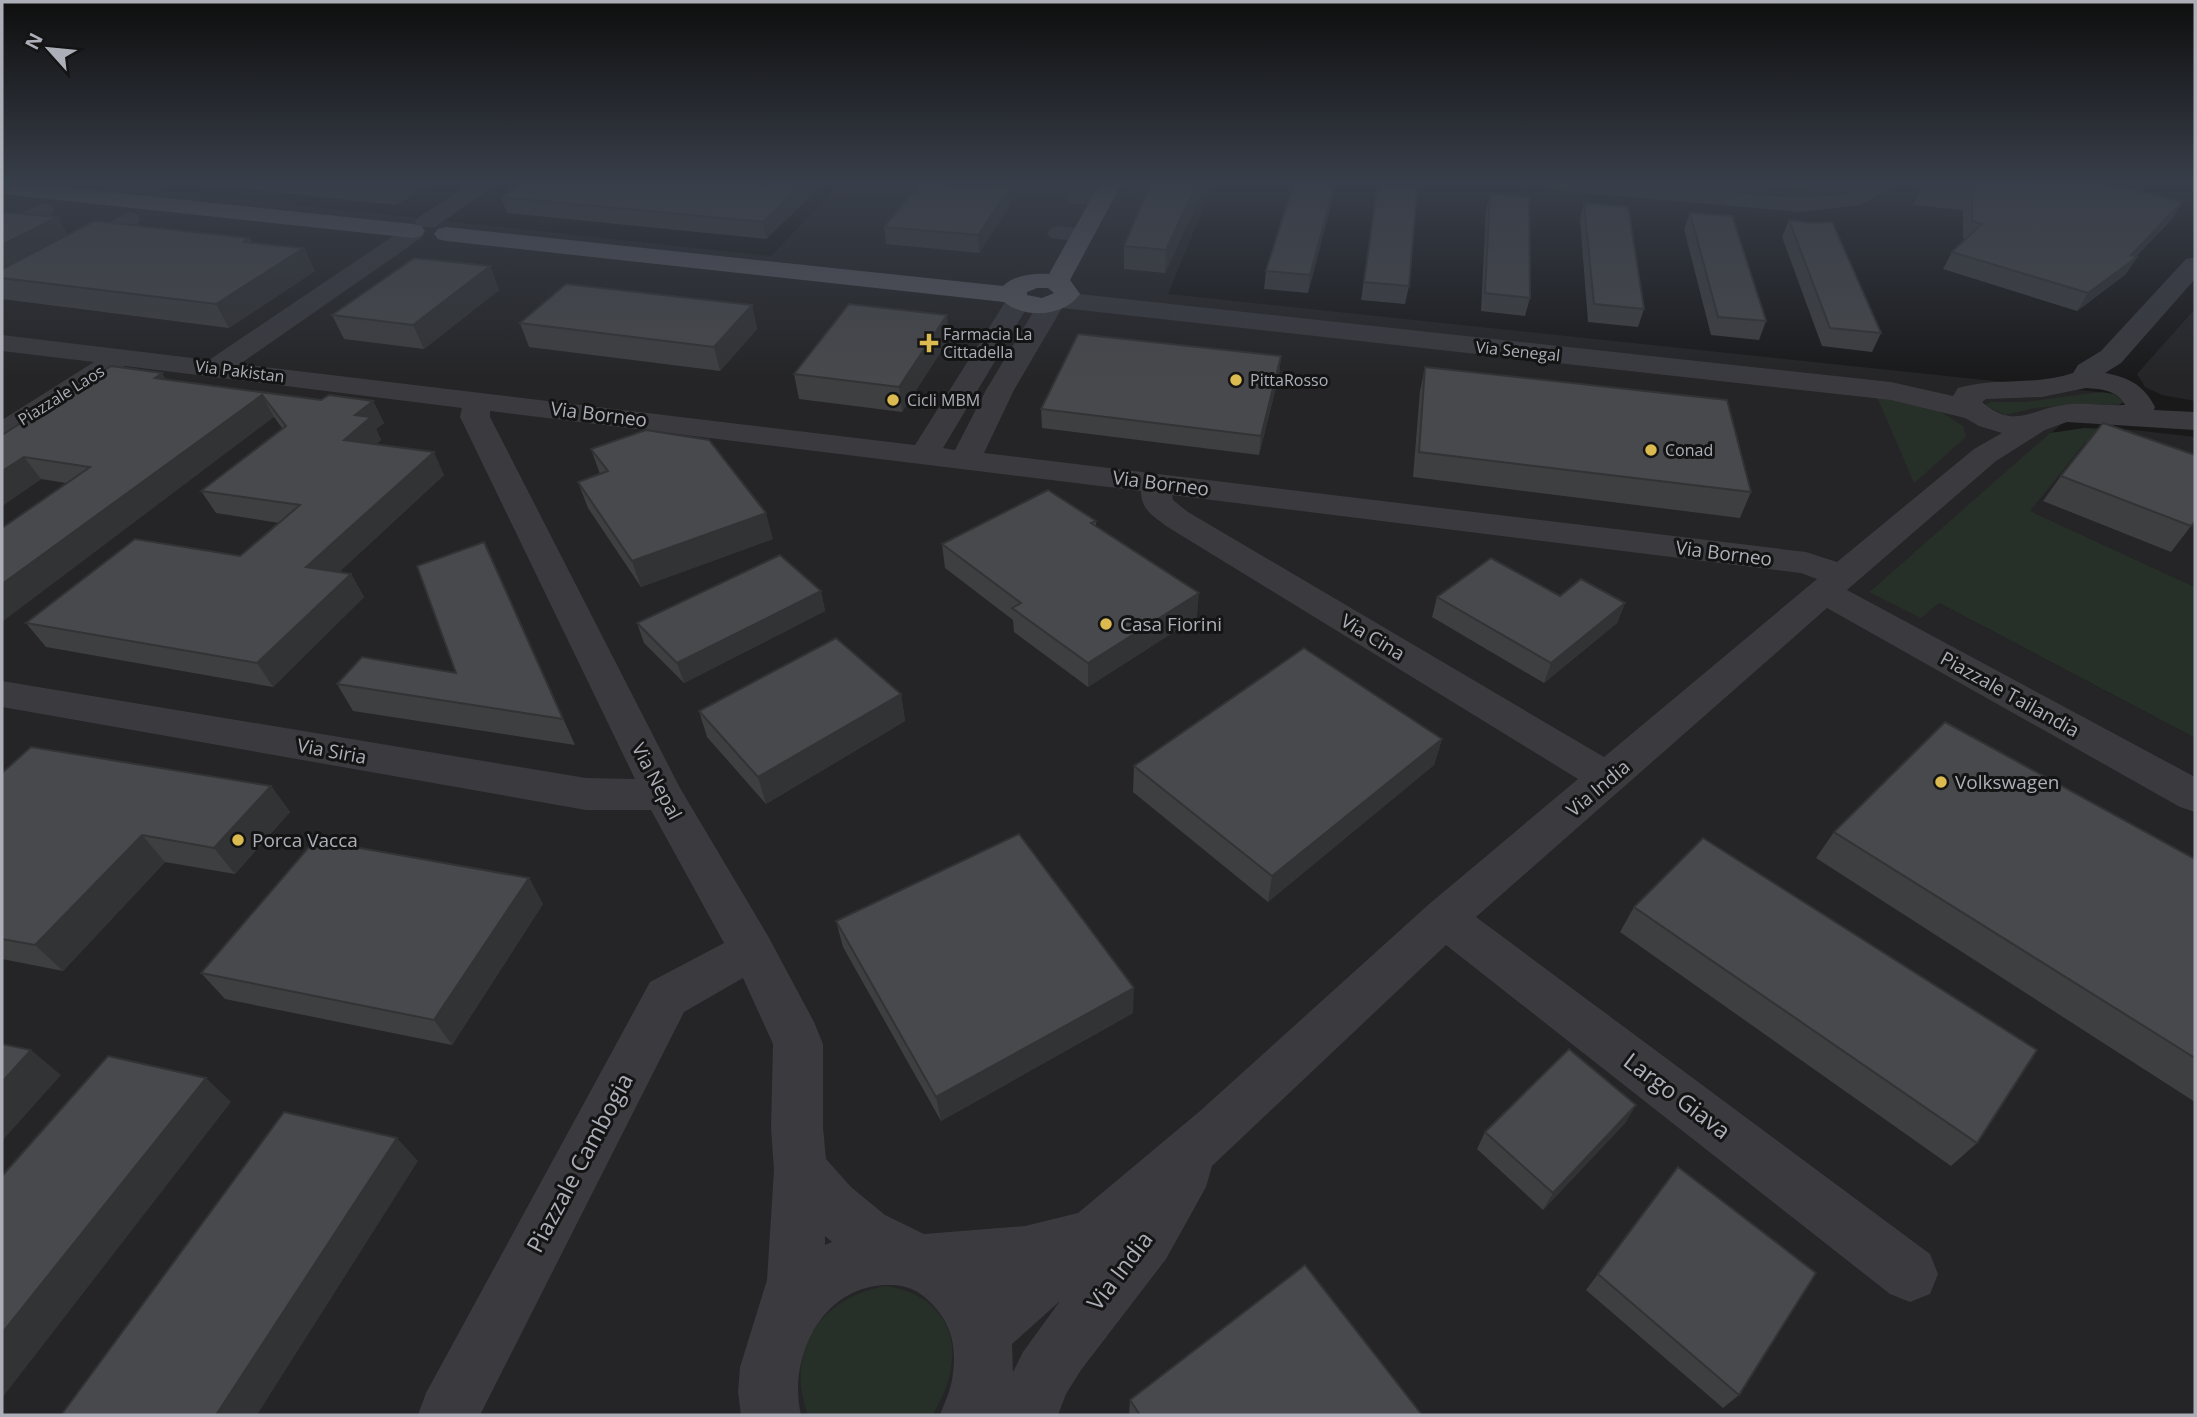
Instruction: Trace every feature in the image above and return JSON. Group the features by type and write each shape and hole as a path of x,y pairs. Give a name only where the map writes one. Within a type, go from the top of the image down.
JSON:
{"main road":[{"name":"Via Senegal","path":"628,249 1040,292"},
{"path":"1040,292 1063,249"}],"street":[{"path":"2,288 74,249"},
{"path":"215,368 402,249"},
{"path":"246,372 408,249"},
{"path":"2083,379 2088,371 2111,356 2195,264"},
{"path":"925,454 1040,292"},
{"path":"965,459 1000,390 1040,292"},
{"name":"Via Senegal","path":"1040,292 1891,391 1978,407"},
{"name":"Via Pakistan","path":"2,343 478,399"},
{"path":"2106,415 2138,412 2141,407 2139,401 2112,372 2111,356"},
{"name":"Piazzale Laos","path":"2,433 121,357"},
{"path":"1978,407 2017,390 2071,384 2083,379 2125,388 2195,414"},
{"name":"Via Borneo","path":"478,399 1806,563 1834,584"},
{"name":"Via Nepal","path":"478,399 475,417 663,795 752,950 790,1022 798,1044 797,1128 801,1170 795,1280 769,1366 769,1412"},
{"path":"1978,407 2016,425 2034,424 2065,413 2195,422"},
{"path":"1978,407 1987,437 1984,455"},
{"name":"Via India","path":"982,1338 1089,1237 1218,1128 1444,918 1984,455 2006,444 2034,424"},
{"name":"Via Cina","path":"1156,483 1157,503 1164,510 1609,779"},
{"name":"Piazzale Tailandia","path":"1834,584 2195,796"},
{"name":"Via Siria","path":"2,694 586,794 663,795"},
{"name":"Largo Giava","path":"1444,918 1910,1274"},
{"name":"Piazzale Cambogia","path":"448,1415 667,997 752,950"},
{"name":"Via India","path":"1028,1415 1029,1406 1051,1363 1146,1240 1184,1173 1218,1128"},
{"path":"801,1170 832,1206 865,1235 950,1278 970,1302 1013,1415"},
{"name":"Via India","path":"917,1260 1025,1254 1089,1237"},
{"name":"Via Nepal","path":"782,1327 801,1299 825,1277 852,1262 881,1255 917,1260"},
{"path":"970,1415 983,1377 982,1338"}],"shaded area":[{"path":"2,249 707,249 771,256 778,249 1187,249 1168,294 2098,392 1869,592 1939,603 2195,738 2195,1415 2,1415"},
{"path":"2195,309 2195,401 2162,395 2145,387 2137,374"},
{"path":"2101,392 2114,394 2124,402 2119,405 2079,404 2035,408 2005,415 1985,405 1991,402 2025,402"},
{"path":"1877,397 1933,407 1963,426 1966,437 1914,483"},
{"path":"2084,428 2134,430 2106,435 2085,443 2030,511 2195,587 2195,738 1939,603 1921,618 1869,592 2050,433"},
{"path":"2134,430 2195,437 2195,587 2029,511 2085,443 2106,435"},
{"path":"886,1286 910,1292 929,1303 942,1317 950,1334 950,1373 932,1415 808,1415 802,1392 801,1369 805,1349 813,1331 826,1315 843,1302 863,1292"}],"building":[{"path":"40,249 302,249 216,304 2,278 2,269"},
{"path":"1273,249 1317,249 1310,275 1266,271"},
{"path":"1369,249 1412,249 1409,286 1364,282"},
{"path":"1487,249 1530,249 1530,298 1485,293"},
{"path":"1589,249 1635,249 1644,309 1594,304"},
{"path":"1700,249 1743,249 1766,321 1718,317"},
{"path":"1800,249 1844,249 1881,333 1830,328"},
{"path":"1955,249 2137,249 2131,255 2137,257 2088,293 1952,252"},
{"path":"414,258 490,266 413,325 332,315"},
{"path":"566,284 752,305 714,347 520,323"},
{"path":"849,304 947,315 899,387 794,374"},
{"path":"1078,334 1281,356 1261,436 1041,409"},
{"path":"111,366 162,373 155,378 321,400 329,395 373,401 355,415 371,417 344,440 434,452 306,567 351,574 257,663 26,623 135,539 240,556 300,505 201,491 286,426 262,395 2,584 2,528 90,467 24,457 2,471 2,435"},
{"path":"1425,367 1727,400 1751,492 1419,452"},
{"path":"2103,423 2195,455 2195,521 2191,526 2061,476"},
{"path":"646,430 709,440 766,513 632,561 578,482 608,471 591,449"},
{"path":"1048,490 1096,521 1091,523 1199,593 1088,663 1012,608 1021,603 942,544"},
{"path":"484,542 563,719 337,684 362,657 456,673 417,566"},
{"path":"780,555 821,591 677,663 637,623"},
{"path":"1491,558 1560,596 1581,579 1625,603 1551,663 1437,597"},
{"path":"836,638 901,694 758,777 699,711"},
{"path":"1304,648 1442,739 1272,876 1134,766"},
{"path":"1945,722 2195,859 2195,1058 1834,832"},
{"path":"31,747 271,786 214,848 142,835 35,945 2,939 2,773"},
{"path":"1019,834 1134,988 936,1097 836,921"},
{"path":"1703,838 2037,1050 1977,1143 1634,907"},
{"path":"315,840 529,878 434,1020 201,973"},
{"path":"2,1044 31,1050 2,1082"},
{"path":"1569,1049 1636,1105 1553,1193 1485,1132"},
{"path":"108,1056 206,1078 2,1333 2,1176"},
{"path":"284,1112 397,1138 216,1415 62,1414"},
{"path":"1678,1167 1816,1273 1739,1395 1598,1274"},
{"path":"1305,1265 1422,1415 1140,1415 1130,1400"}],"place":[{"name":"Farmacia La Cittadella","path":"929,343"},
{"name":"PittaRosso","path":"1236,380"},
{"name":"Cicli MBM","path":"893,400"},
{"name":"Conad","path":"1651,450"},
{"name":"Casa Fiorini","path":"1106,624"},
{"name":"Volkswagen","path":"1941,782"},
{"name":"Porca Vacca","path":"238,840"}]}
